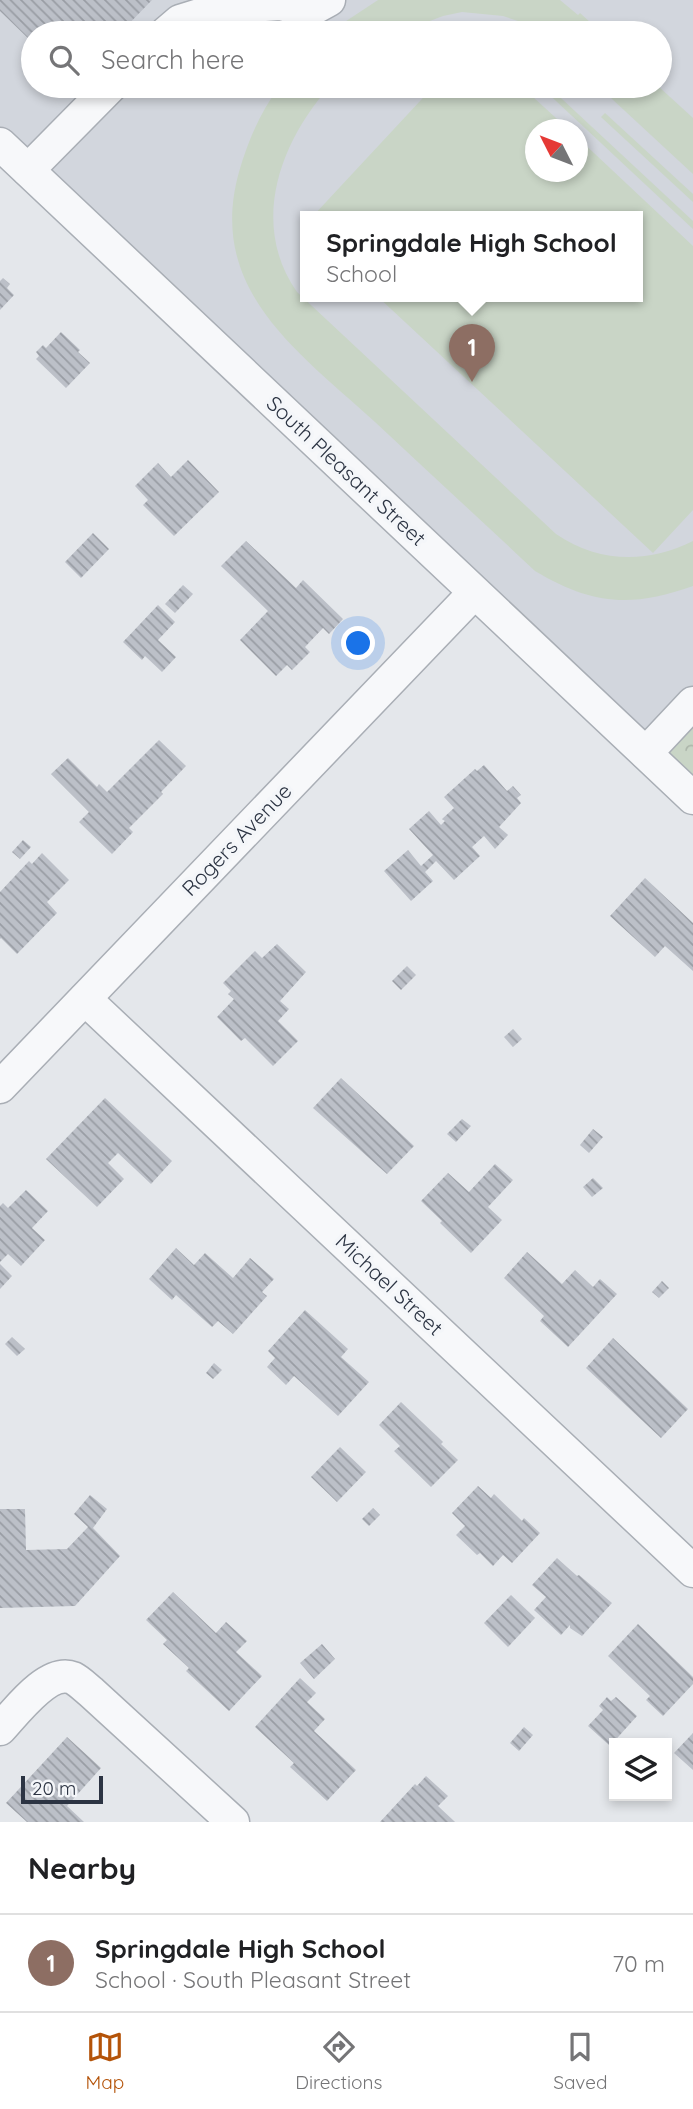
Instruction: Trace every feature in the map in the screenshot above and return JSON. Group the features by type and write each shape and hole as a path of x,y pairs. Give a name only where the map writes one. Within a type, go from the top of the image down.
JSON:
{"street":[{"path":"180,21 209,12 280,4 309,11 329,0"},
{"path":"28,170 99,98"},
{"name":"South Pleasant Street","path":"0,144 693,798"},
{"name":"Rogers Avenue","path":"0,1087 474,593"},
{"path":"646,753 693,703"},
{"name":"Michael Street","path":"85,999 693,1571"},
{"path":"0,1728 42,1685 58,1677 73,1678 233,1822"}],"shaded area":[{"path":"0,0 693,0 693,703 646,753 0,144"}],"green space":[{"path":"378,0 560,0 589,21 518,21 503,16 462,12 430,21 346,21"},
{"path":"272,98 320,98 297,133 285,159 273,212 275,240 283,266 300,295 300,302 308,302 556,534 589,551 623,557 658,554 693,541 693,586 650,598 612,600 575,591 535,571 290,343 266,315 247,284 236,251 232,214 239,172 261,116"},
{"path":"423,98 534,98 557,119 525,119 525,182 588,182 588,147 693,246 693,510 653,553 383,302 643,302 643,211 318,211"},
{"path":"553,98 561,98 583,119 575,119"},
{"path":"611,98 671,98 693,118 693,174"},
{"path":"605,113 693,194 693,202 601,117"},
{"path":"588,123 693,221 693,229 588,131"},
{"path":"693,703 693,798 646,753"}],"building":[{"path":"0,0 152,0 132,21 21,21 21,31 0,11"},
{"path":"3,278 10,284 7,288 14,295 0,310 0,281"},
{"path":"61,332 90,363 66,388 36,359 39,356 36,352 43,345 46,348"},
{"path":"188,460 219,492 174,536 143,505 148,500 135,486 158,463 171,477"},
{"path":"93,533 109,549 81,578 65,562"},
{"path":"246,541 296,588 303,580 343,619 329,634 323,628 305,647 310,652 292,670 287,665 276,676 240,640 268,611 221,566"},
{"path":"183,585 193,594 175,613 165,604"},
{"path":"158,605 175,622 158,640 176,657 162,672 145,656 142,660 123,642"},
{"path":"159,740 186,766 129,828 133,832 112,854 79,822 89,812 51,774 68,758 97,787 99,784 107,792"},
{"path":"484,765 507,791 513,786 521,795 517,798 521,803 499,827 508,835 495,849 484,836 472,847 480,856 454,880 436,861 425,872 433,881 411,901 384,871 408,850 421,866 433,855 409,829 429,811 441,825 445,821 442,819 454,808 444,797 475,769 477,771"},
{"path":"23,840 31,847 20,859 12,852"},
{"path":"42,853 69,880 47,902 57,913 17,954 0,939 0,892 29,861 32,864"},
{"path":"645,878 693,923 693,971 665,946 655,957 610,916"},
{"path":"277,944 306,972 280,1001 289,1009 278,1021 298,1041 273,1066 245,1038 241,1041 217,1017 234,999 228,994 231,991 223,983 255,951 262,958"},
{"path":"407,966 416,975 401,990 392,981"},
{"path":"513,1029 522,1039 513,1047 504,1037"},
{"path":"341,1078 414,1146 387,1174 313,1108"},
{"path":"105,1098 172,1161 151,1184 118,1153 108,1163 124,1179 97,1207 46,1159"},
{"path":"462,1119 471,1126 456,1142 447,1134"},
{"path":"593,1129 603,1137 589,1153 580,1145"},
{"path":"495,1164 513,1180 488,1207 502,1220 471,1253 421,1201 448,1173 469,1192"},
{"path":"593,1178 603,1188 592,1197 583,1187"},
{"path":"26,1190 48,1211 32,1228 45,1240 21,1266 8,1254 0,1262 0,1206 3,1203 8,1208"},
{"path":"176,1248 194,1265 205,1253 233,1278 250,1258 274,1279 262,1292 267,1296 233,1334 218,1321 212,1327 176,1295 172,1300 149,1279"},
{"path":"527,1252 562,1284 575,1270 593,1287 600,1279 617,1294 568,1347 540,1321 544,1316 504,1278"},
{"path":"0,1264 12,1276 0,1289"},
{"path":"662,1281 669,1288 659,1298 652,1292"},
{"path":"305,1310 348,1349 341,1357 369,1382 338,1416 294,1376 286,1385 267,1367 275,1358 268,1351"},
{"path":"12,1337 25,1349 17,1356 5,1344"},
{"path":"613,1338 688,1409 661,1438 586,1368"},
{"path":"214,1363 222,1370 213,1379 206,1373"},
{"path":"401,1402 458,1460 431,1487 394,1451 400,1446 379,1425"},
{"path":"340,1447 366,1472 337,1502 311,1477"},
{"path":"478,1486 491,1498 494,1494 522,1521 524,1518 540,1533 512,1563 503,1555 493,1566 456,1535 465,1526 452,1513"},
{"path":"90,1495 107,1509 93,1528 120,1556 75,1606 0,1608 0,1509 25,1509 26,1550 67,1549 88,1527 74,1514"},
{"path":"373,1508 380,1515 369,1526 362,1519"},
{"path":"557,1558 612,1603 582,1636 570,1628 570,1625 561,1635 534,1610 546,1597 532,1585"},
{"path":"173,1592 216,1633 226,1622 247,1641 236,1652 262,1676 229,1711 186,1671 189,1668 163,1644 167,1640 146,1620"},
{"path":"511,1595 535,1618 508,1647 484,1623"},
{"path":"638,1624 693,1677 693,1684 663,1716 646,1700 650,1696 608,1656"},
{"path":"322,1644 335,1659 314,1679 300,1663"},
{"path":"300,1678 316,1693 307,1702 325,1719 314,1731 356,1770 327,1801 290,1767 294,1763 255,1727"},
{"path":"607,1697 611,1701 616,1697 637,1716 617,1738 609,1738 609,1745 588,1726 603,1710 599,1706"},
{"path":"524,1727 533,1735 519,1751 510,1743"},
{"path":"693,1733 693,1770 674,1753"},
{"path":"67,1737 101,1768 67,1806 84,1822 27,1822 6,1803"},
{"path":"426,1776 448,1796 438,1806 455,1822 380,1822 415,1784 417,1786"}],"place":[{"name":"Springdale High School","path":"472,382"}]}
